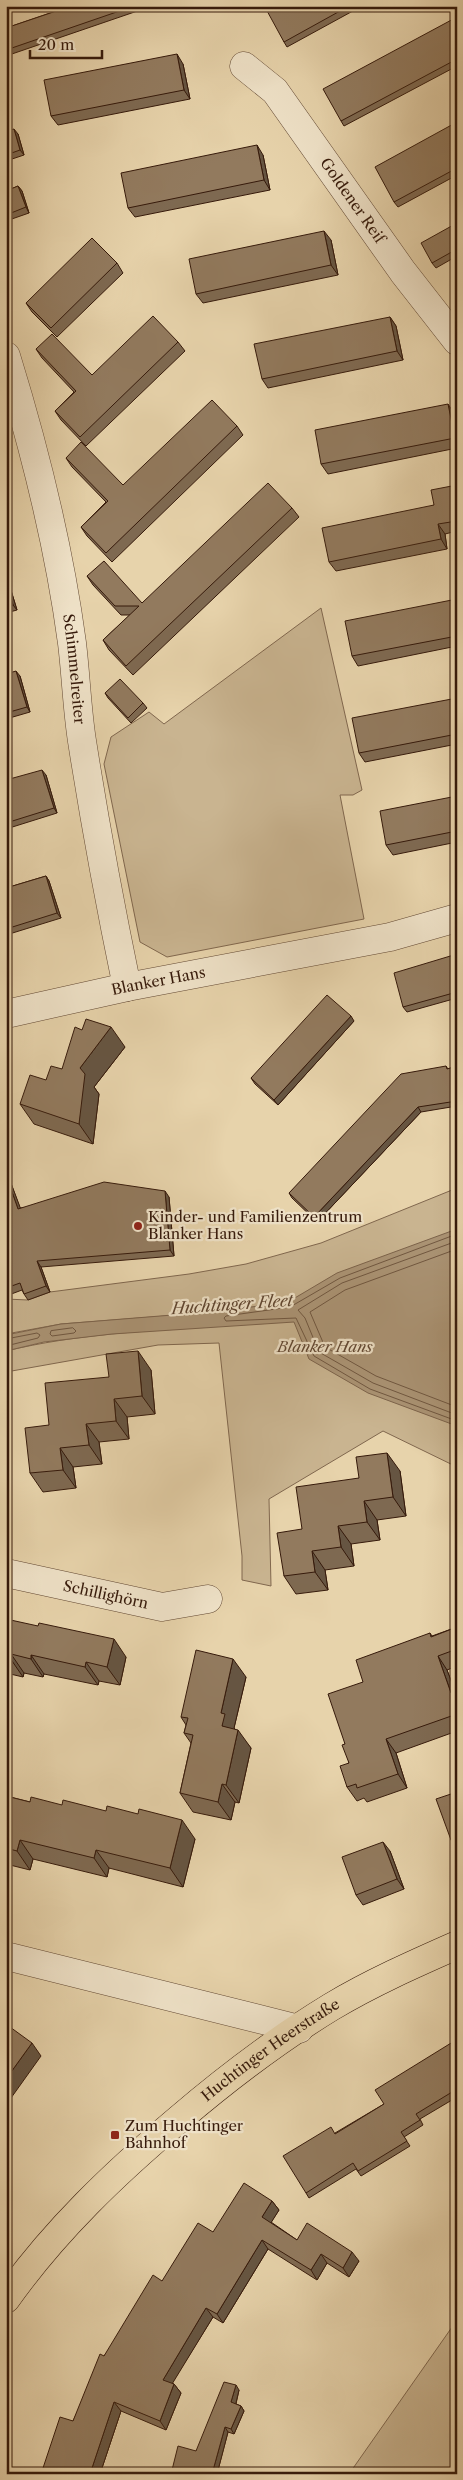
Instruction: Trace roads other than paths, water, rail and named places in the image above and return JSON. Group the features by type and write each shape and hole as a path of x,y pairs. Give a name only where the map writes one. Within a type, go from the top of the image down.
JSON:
{"main road":[{"name":"Huchtinger Heerstraße","path":"6,2299 34,2259 130,2160 241,2068 357,1993 457,1945"}],"street":[{"name":"Goldener Reif","path":"244,66 275,92 403,272 457,341"},
{"name":"Schimmelreiter","path":"6,356 29,432 53,534 72,643 82,738 94,820 127,987"},
{"name":"Blanker Hans","path":"6,1014 127,987 390,938 457,918"},
{"name":"Schillighörn","path":"6,1573 162,1607 208,1599"},
{"path":"6,1956 299,2029"}],"water":[{"name":"Blanker Hans","path":"457,1229 457,1426 368,1393 309,1359 294,1322 112,1334 44,1342 6,1351 6,1335 61,1324 222,1311 288,1302 337,1273"}],"place":[{"name":"Kinder- und Familienzentrum Blanker Hans","path":"138,1226"},
{"name":"Zum Huchtinger Bahnhof","path":"115,2135"}],"water label":[{"name":"Huchtinger Fleet","path":"232,1304"}]}
